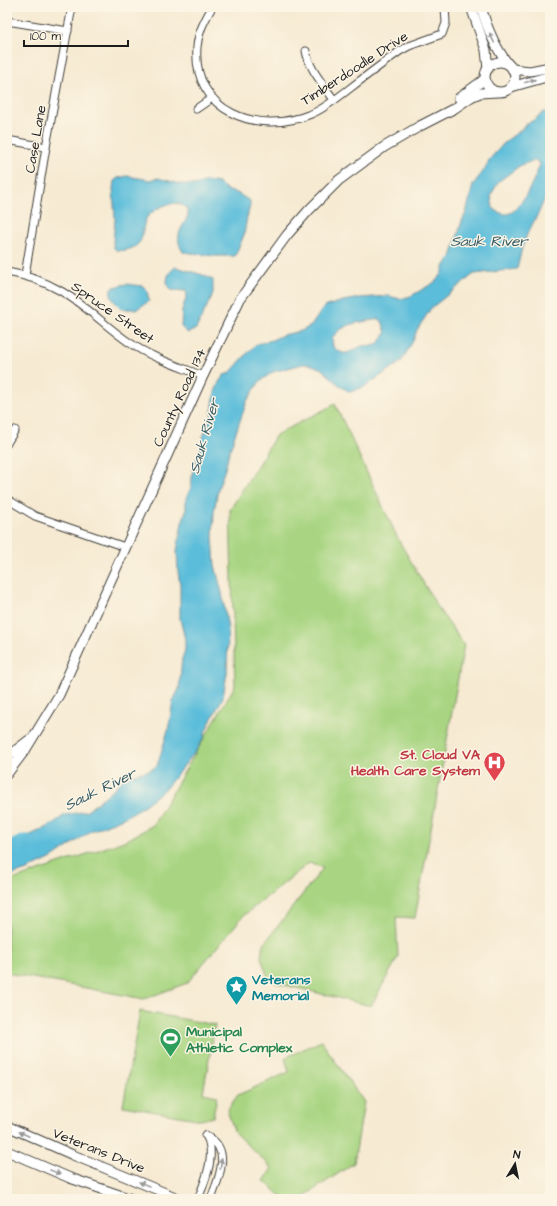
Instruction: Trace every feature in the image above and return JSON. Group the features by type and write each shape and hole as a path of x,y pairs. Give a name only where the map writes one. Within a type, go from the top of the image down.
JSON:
{"street":[{"name":"Case Lane","path":"25,275 46,147 72,7"},
{"name":"Timberdoodle Drive","path":"212,7 200,31 197,46 198,64 203,84 220,107 238,117 258,122 293,120 312,114 334,100 400,51 409,46 442,34 446,22 446,7"},
{"path":"471,7 486,50 488,69 485,78 487,86 493,91 505,91 511,87 550,76"},
{"path":"481,7 496,47 502,58 511,68 514,76 511,87"},
{"path":"7,21 68,31"},
{"path":"306,51 311,67 334,100"},
{"path":"488,69 492,65 499,63 503,63 511,68 530,71 550,67"},
{"name":"County Road 134","path":"420,126 485,78"},
{"name":"County Road 134","path":"7,774 26,749 59,695 203,376 240,299 287,235 339,180 384,147 455,108 475,95 480,93 497,92"},
{"path":"196,109 212,98"},
{"path":"7,140 46,147"},
{"name":"Spruce Street","path":"7,272 25,275 59,290 86,309 109,329 132,344 156,357 203,376"},
{"path":"7,444 15,430"},
{"path":"7,499 35,516 125,547"},
{"name":"County Road 134","path":"7,757 35,735"},
{"name":"Veterans Drive","path":"7,1126 180,1199"},
{"path":"198,1199 210,1157 209,1142 206,1135 215,1140 219,1145 222,1157 220,1171 211,1199"},
{"path":"7,1151 70,1178 131,1199"}],"green space":[{"path":"335,404 399,541 440,611 464,645 415,918 396,917 398,957 371,1006 277,983 268,978 261,957 263,945 323,868 309,863 243,916 187,983 144,999 7,973 7,882 127,840 153,825 235,686 230,510 276,435"},
{"name":"Municipal Athletic Complex","path":"140,1011 215,1025 203,1093 217,1096 213,1117 201,1120 123,1106"},
{"path":"321,1041 364,1102 354,1163 300,1199 285,1199 264,1181 272,1168 235,1133 227,1110 238,1095 289,1072 285,1058"}],"water":[{"name":"Sauk River","path":"544,112 550,112 550,187 528,232 517,269 474,274 431,308 417,330 413,341 401,362 364,387 350,392 339,385 322,369 309,364 303,364 273,372 260,381 247,401 218,489 214,512 213,538 215,565 222,593 228,629 227,673 223,697 205,732 205,736 196,751 164,790 139,809 123,818 91,831 52,858 7,878 7,849 19,840 48,827 65,815 87,811 122,780 131,775 150,770 157,766 168,730 173,701 179,689 182,659 185,650 185,639 180,619 180,584 177,551 186,510 186,498 191,488 193,468 211,417 215,392 219,382 224,375 230,373 257,344 283,335 301,331 311,326 324,307 343,301 360,298 389,296 400,299 411,296 435,282 442,274 445,265 451,257 462,221 466,213 473,185 486,167 489,160 506,141 521,130 525,125","holes":["535,160 540,164 524,198 515,210 506,214 493,208 491,195 499,181 521,165","379,319 382,321 386,333 377,344 372,346 362,346 348,353 341,353 333,347 332,338 343,328 354,324"]},
{"path":"127,176 150,180 158,178 181,184 194,185 207,181 218,183 229,191 237,193 250,201 244,235 235,256 215,256 183,252 179,245 179,238 188,214 187,210 183,206 178,204 165,205 153,211 146,219 141,241 132,248 117,251 114,248 113,243 115,219 113,189 114,181 118,178"},
{"path":"176,267 203,275 213,280 213,294 196,329 188,333 181,327 182,310 187,295 186,291 170,290 167,284 169,274"},
{"path":"126,284 143,286 147,291 149,301 137,309 122,309 112,297 111,288"}],"waterway":[{"name":"Sauk River","path":"7,848 26,840"}],"place":[{"name":"St. Cloud VA Health Care System","path":"495,782"},
{"name":"Veterans Memorial","path":"236,1006"},
{"name":"Municipal Athletic Complex","path":"170,1058"}]}
